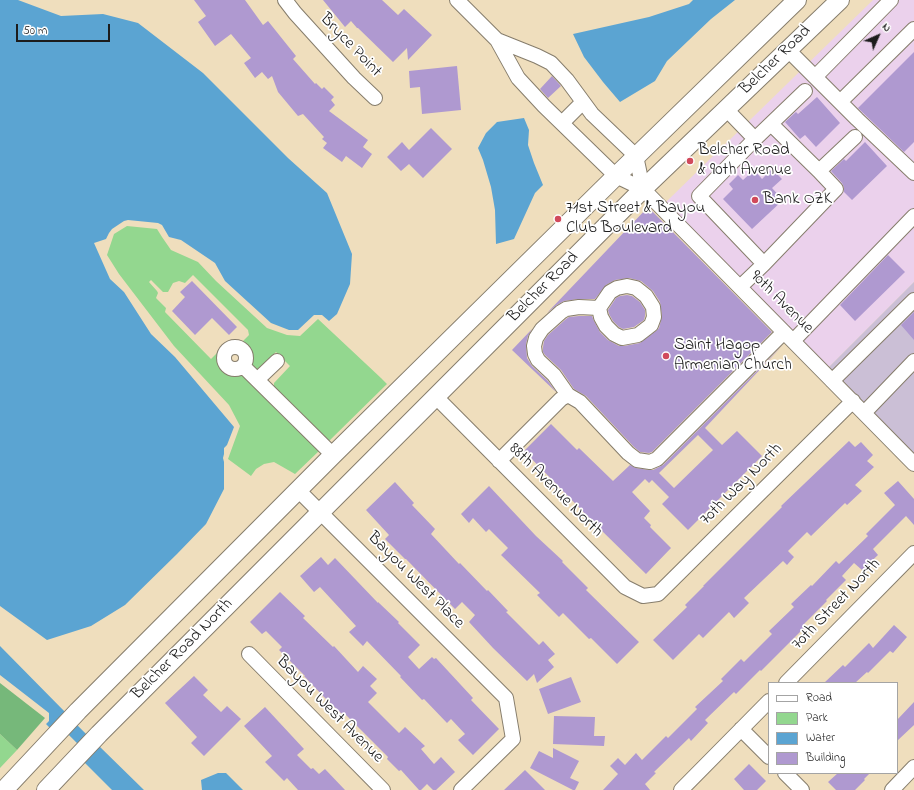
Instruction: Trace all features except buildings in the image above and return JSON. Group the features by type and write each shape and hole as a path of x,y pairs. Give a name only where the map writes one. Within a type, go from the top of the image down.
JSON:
{"main road":[{"name":"Belcher Road","path":"298,490 636,156 797,0"},
{"name":"Belcher Road","path":"321,512 643,189 840,0"},
{"name":"Belcher Road North","path":"4,790 78,711 298,490"},
{"name":"Belcher Road North","path":"46,790 99,734 321,512"}],"street":[{"name":"Bryce Point","path":"285,0 354,78 375,98"},
{"path":"457,0 497,40 537,56 550,63 567,80 592,114 636,156 643,189"},
{"path":"815,77 892,0"},
{"path":"840,102 914,29"},
{"name":"90th Avenue","path":"497,40 518,78 562,123 616,176 643,189 914,464"},
{"path":"788,50 857,119 914,172"},
{"path":"764,264 699,196 805,91"},
{"path":"562,123 583,102"},
{"path":"726,109 755,139"},
{"path":"740,287 836,189 771,124"},
{"path":"819,171 855,137"},
{"path":"599,308 579,307 566,309 561,312 542,329 536,338 534,346 535,354 538,360 554,375 568,395 580,402 628,453 637,460 650,462 657,459 789,336 914,216"},
{"path":"832,381 914,300"},
{"path":"257,380 277,361"},
{"path":"864,413 914,361"},
{"path":"243,366 333,455"},
{"path":"499,460 561,399 568,395"},
{"name":"88th Avenue North","path":"436,397 625,587 643,596 658,594"},
{"name":"70th Way North","path":"658,594 852,401"},
{"name":"Bayou West Place","path":"298,490 506,698 513,740 461,790"},
{"name":"70th Street North","path":"787,682 914,553"},
{"name":"Bayou West Avenue","path":"249,654 383,790"},
{"path":"681,790 768,702"},
{"path":"741,729 768,756"},
{"path":"892,790 914,767"},
{"path":"786,774 802,790"}],"shaded area":[{"path":"873,0 914,0 914,282 829,367 666,202"},
{"path":"914,282 914,453 829,367"}],"green space":[{"path":"127,226 157,229 171,250 198,262 216,281 267,328 287,335 300,336 318,319 387,384 328,442 274,388 274,383 290,366 276,352 259,369 255,369 250,364 251,357 248,350 240,344 249,335 248,330 193,275 185,283 179,281 173,283 168,292 163,292 151,280 149,282 158,293 156,298 166,308 165,312 211,359 219,351 222,353 220,357 221,364 226,370 232,374 242,373 319,451 295,474 274,462 264,464 256,469 251,476 228,459 240,426 229,405 174,346 119,274 107,255 114,234"},
{"path":"0,683 45,718 17,750 0,734"},
{"path":"0,734 17,750 0,768"}],"water":[{"path":"0,0 18,0 61,16 103,14 138,23 203,73 288,158 327,193 352,254 350,284 337,314 329,321 322,315 314,315 298,330 289,330 271,323 225,281 215,263 181,240 169,237 162,225 158,223 128,220 124,221 112,229 106,239 94,243 110,279 124,292 151,334 175,357 234,427 227,445 224,448 224,489 206,524 125,605 91,626 47,640 0,606"},
{"path":"693,0 735,0 711,19 667,61 655,81 620,102 584,57 573,34 649,17 689,4"},
{"path":"524,118 529,130 528,145 543,185 535,193 514,239 496,244 495,210 491,187 478,148 486,133 497,122"},
{"path":"0,646 67,714 52,730 46,724 49,721 49,713 0,675"},
{"path":"98,745 144,790 112,790 83,761"},
{"path":"218,773 226,773 243,790 202,790 201,780"}],"waterway":[{"path":"60,717 94,751"}],"place":[{"name":"Belcher Road & 90th Avenue","path":"690,161"},
{"name":"Bank OZK","path":"755,200"},
{"name":"71st Street & Bayou Club Boulevard","path":"558,219"},
{"name":"Saint Hagop Armenian Church","path":"666,356"}]}
